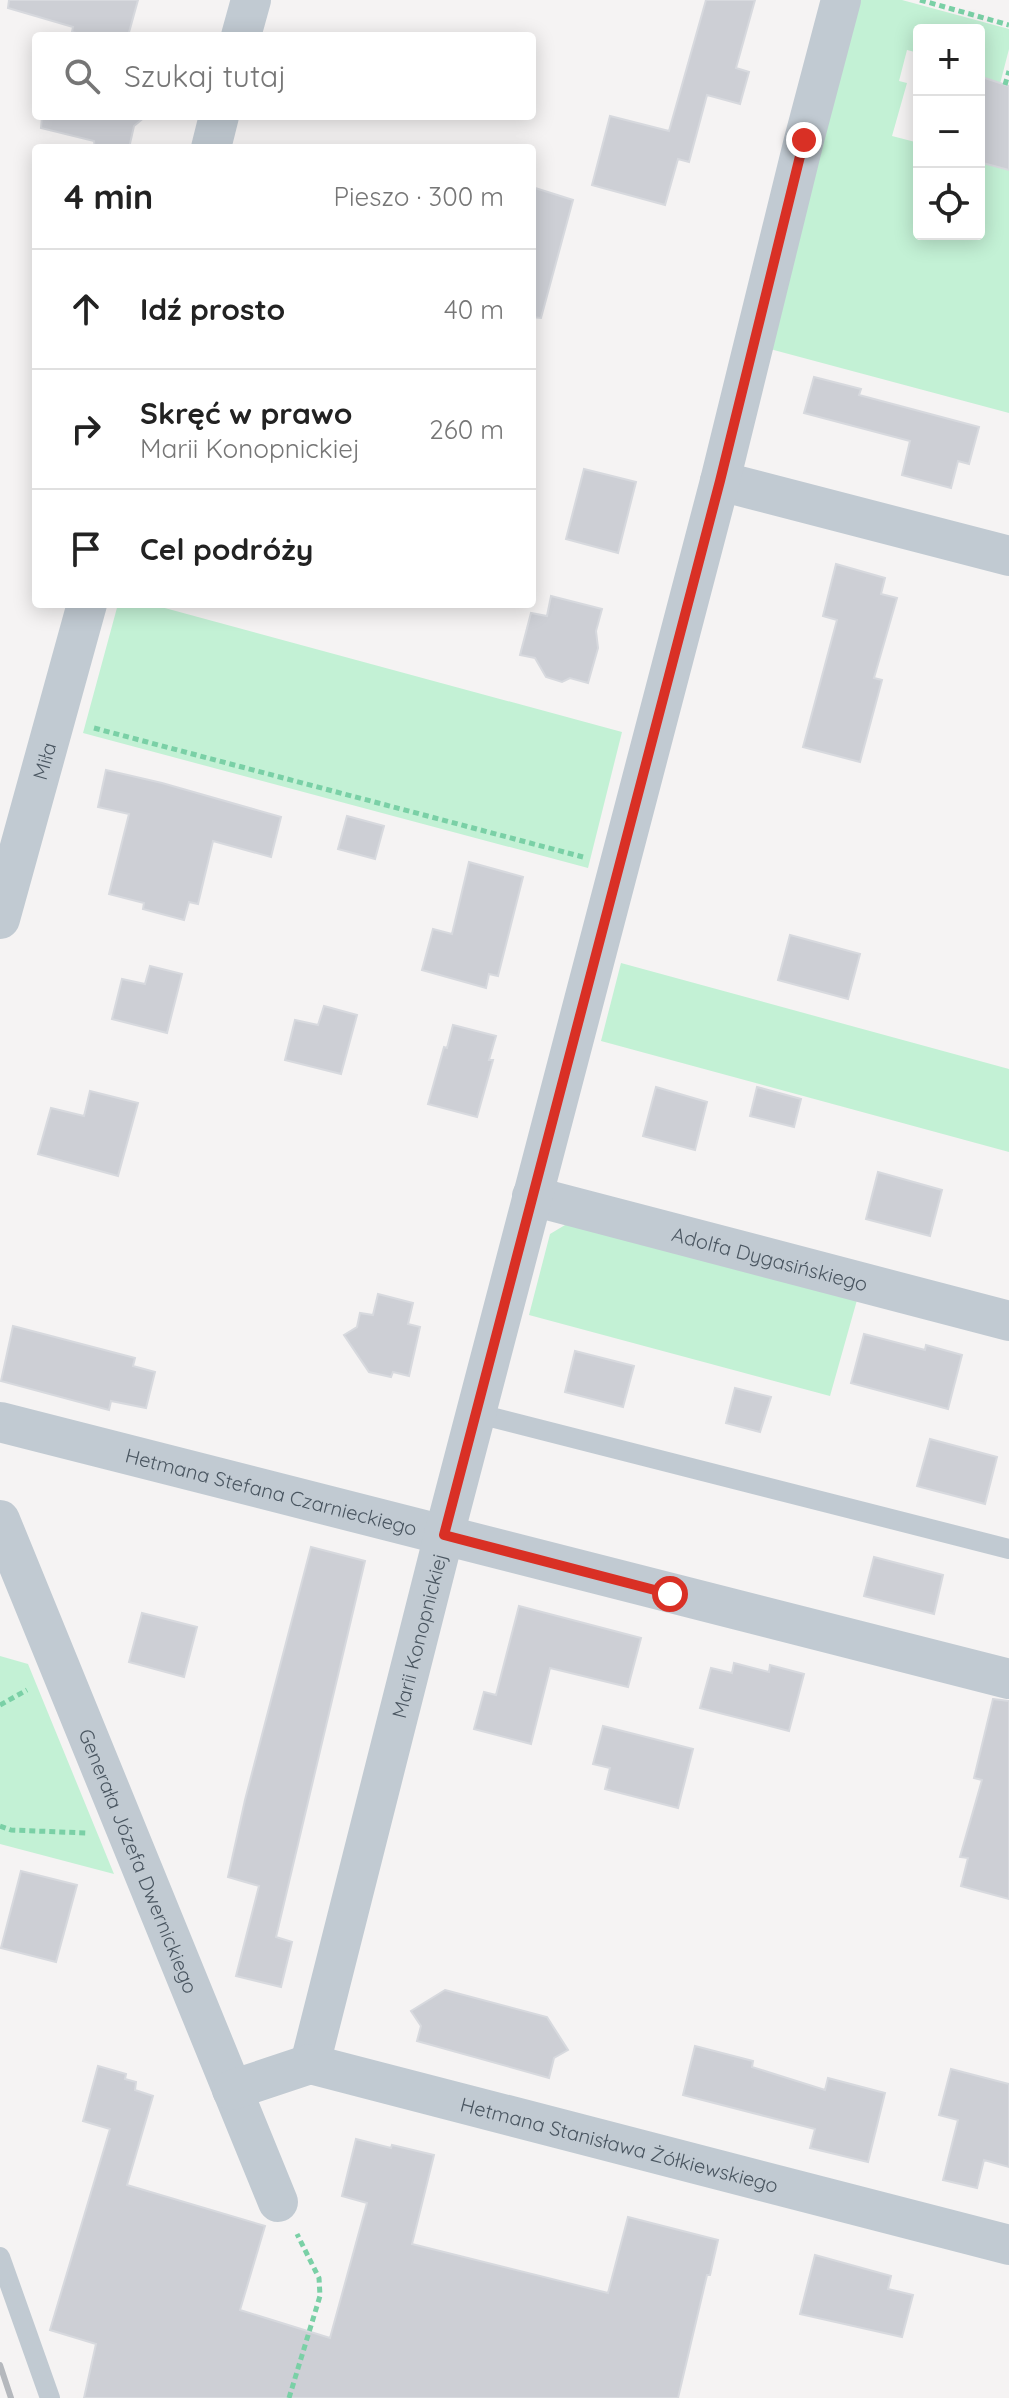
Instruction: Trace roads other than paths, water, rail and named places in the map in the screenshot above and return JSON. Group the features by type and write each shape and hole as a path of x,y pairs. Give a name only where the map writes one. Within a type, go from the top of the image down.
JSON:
{"street":[{"path":"242,32 251,0"},
{"name":"Marii Konopnickiej","path":"310,2064 475,1413 720,481 841,0"},
{"path":"212,144 218,120"},
{"path":"720,481 1009,556"},
{"name":"Miła","path":"0,919 86,608"},
{"name":"Adolfa Dygasińskiego","path":"532,1196 1009,1321"},
{"name":"Hetmana Stefana Czarnieckiego","path":"0,1422 1009,1679"},
{"name":"Generała Józefa Dwernickiego","path":"0,1520 278,2202"},
{"path":"232,2090 310,2064"},
{"name":"Hetmana Stanisława Żółkiewskiego","path":"310,2064 1009,2245"}],"lane":[{"path":"475,1413 1009,1549"},
{"path":"0,2257 50,2398"}],"railway":[{"path":"0,2365 11,2398"}]}
